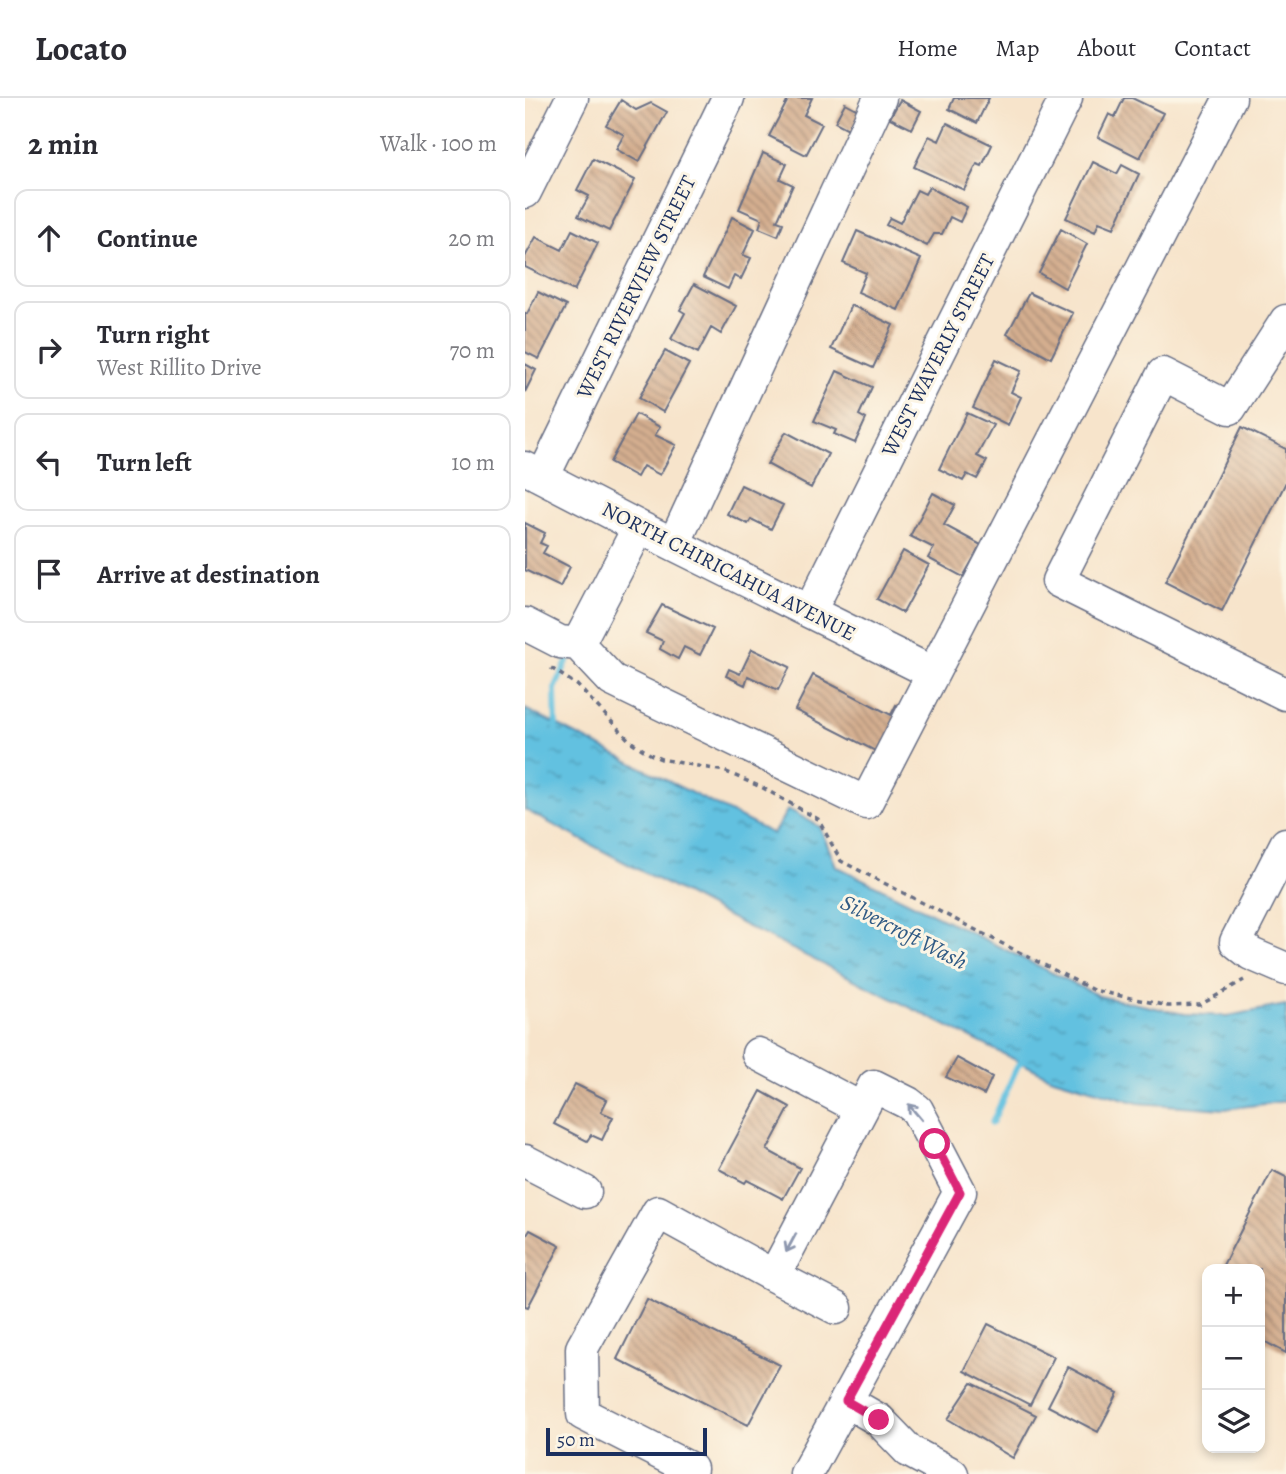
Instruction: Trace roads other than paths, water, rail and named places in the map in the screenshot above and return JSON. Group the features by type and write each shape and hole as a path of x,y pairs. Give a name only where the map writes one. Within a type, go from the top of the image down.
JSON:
{"street":[{"path":"525,192 572,98"},
{"name":"WEST RIVERVIEW STREET","path":"534,472 729,98"},
{"path":"674,544 880,98"},
{"name":"WEST WAVERLY STREET","path":"810,611 1066,98"},
{"path":"525,624 560,642 578,645 612,680 866,803 1230,98"},
{"path":"1286,321 1230,408 1163,374 1058,581 1286,693"},
{"name":"NORTH CHIRICAHUA AVENUE","path":"534,472 933,673"},
{"path":"578,645 639,527"},
{"path":"1280,966 1251,954 1236,942 1286,844"},
{"path":"758,1054 862,1109"},
{"path":"774,1276 874,1086 917,1110 960,1192 807,1474"},
{"path":"525,1161 585,1192"},
{"path":"691,1469 583,1414 582,1348 658,1212 837,1308"},
{"path":"846,1401 879,1420 909,1451 952,1474"}],"water":[{"name":"Silvercroft Wash","path":"525,709 773,834 788,809 820,827 836,866 1099,996 1184,1014 1228,1016 1286,1005 1286,1101 1225,1109 1138,1103 1050,1077 742,924 525,810"}],"waterway":[{"path":"556,733 555,689 569,657"},
{"path":"992,1123 1018,1065 1027,1057"}]}
